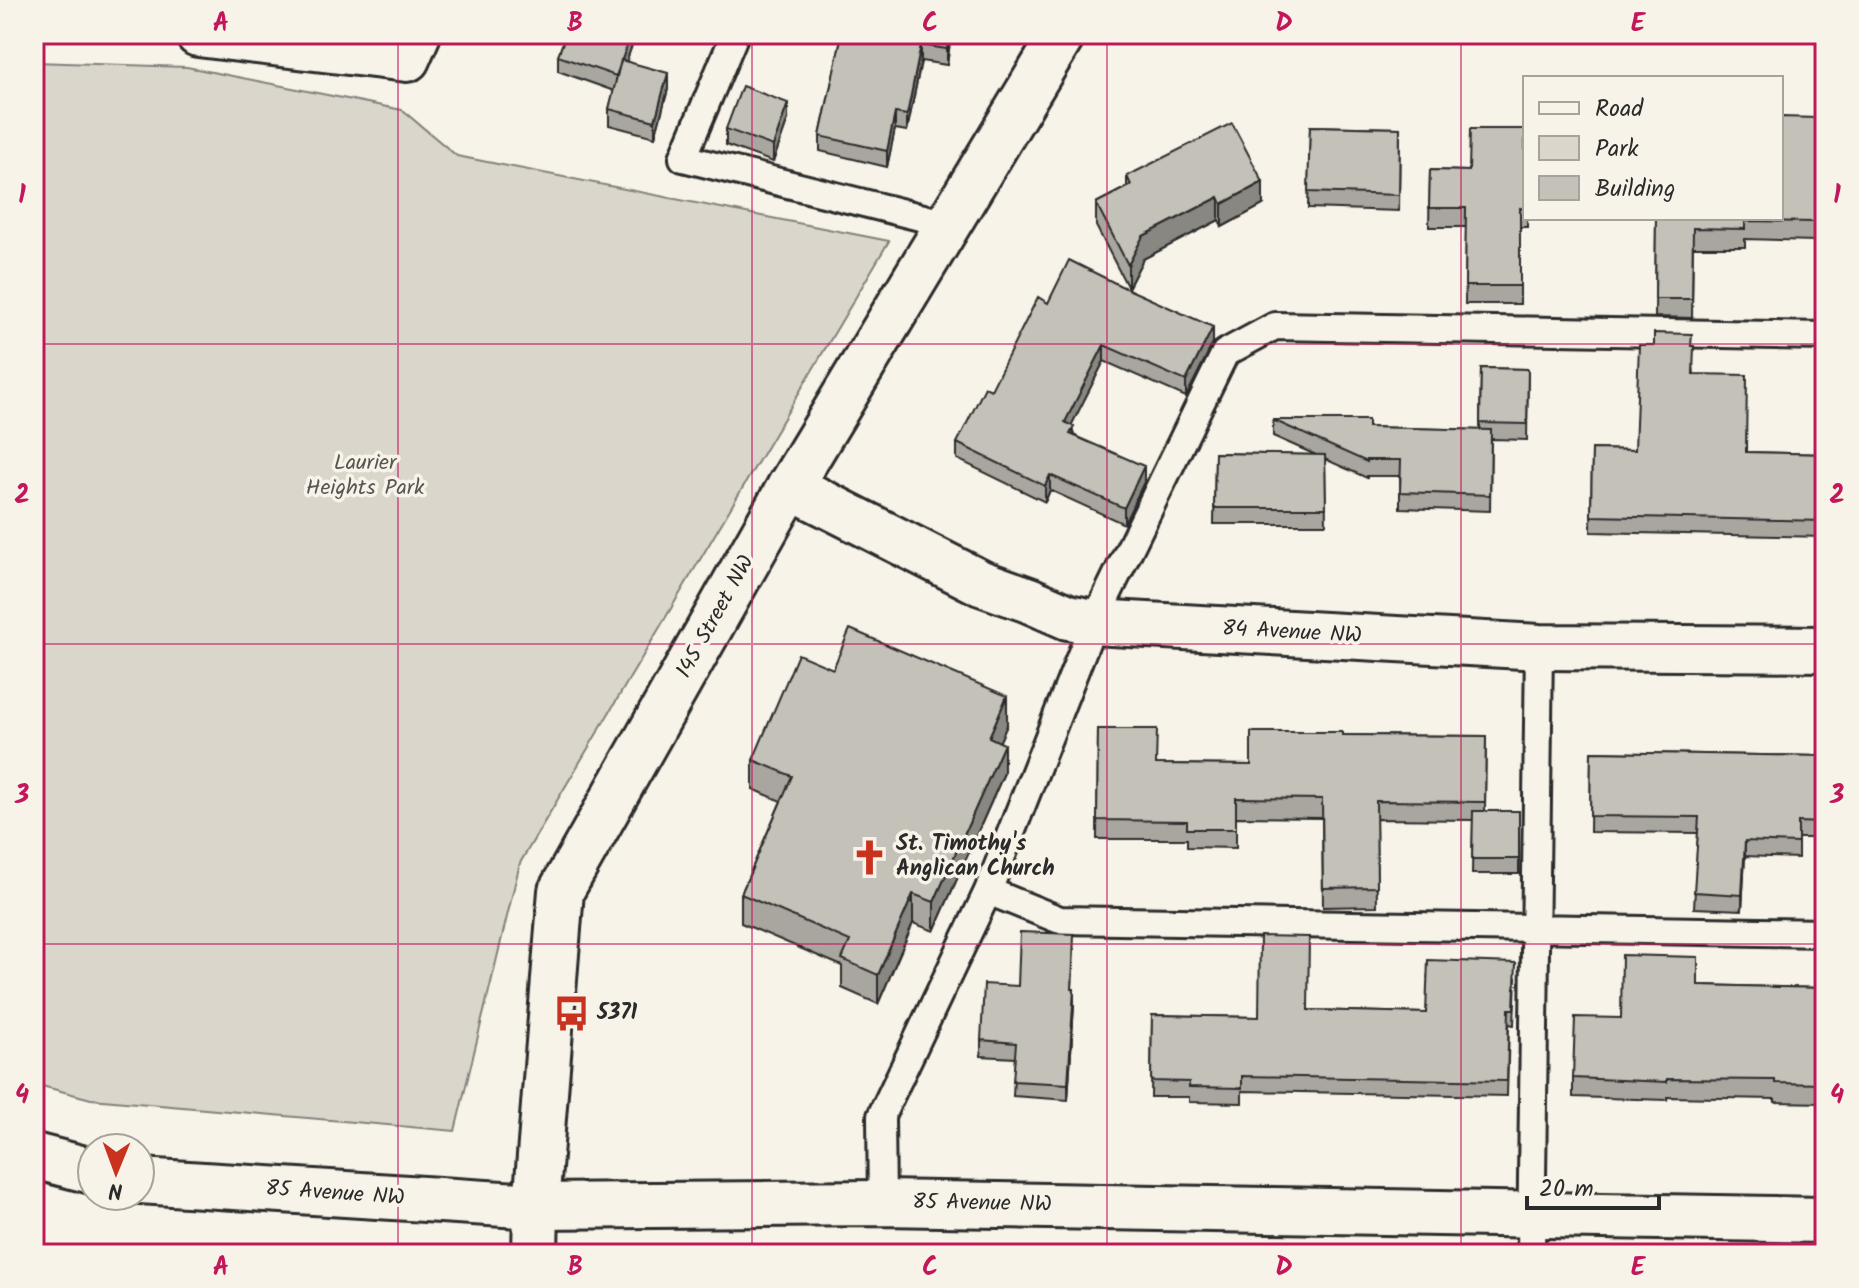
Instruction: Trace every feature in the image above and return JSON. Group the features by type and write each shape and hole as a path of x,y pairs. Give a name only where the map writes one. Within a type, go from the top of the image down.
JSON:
{"street":[{"path":"201,34 413,46"},
{"name":"145 Street NW","path":"535,1254 536,1206 561,891 790,486 1063,34"},
{"name":"84 Avenue NW","path":"790,486 981,583 1068,617 1094,622 1539,647 1825,649"},
{"path":"34,1156 76,1167"},
{"name":"85 Avenue NW","path":"156,1182 536,1206 882,1203 1532,1234 1825,1220"}],"lane":[{"path":"735,34 683,158 948,224"},
{"path":"882,1203 881,1116 988,891 1094,622 1225,353 1275,326 1825,336"},
{"path":"1532,1234 1539,647"},
{"path":"988,891 1060,920 1825,933"}],"green space":[{"name":"Laurier Heights Park","path":"34,62 187,67 402,110 457,156 889,241 520,863 455,1131 91,1099 34,1084"}],"building":[{"path":"566,34 631,34 616,76 558,56"},
{"path":"842,34 949,34 947,49 921,45 907,115 895,113 887,151 820,136"},
{"path":"621,60 668,73 655,121 609,109"},
{"path":"742,86 788,103 773,146 726,129"},
{"path":"1783,117 1817,118 1817,132 1825,132 1825,199 1816,199 1815,222 1745,221 1745,229 1693,228 1692,299 1655,299 1656,220 1783,220"},
{"path":"1232,123 1263,182 1222,204 1219,197 1143,236 1128,265 1096,203 1131,185 1127,176"},
{"path":"1310,126 1400,128 1399,195 1308,192"},
{"path":"1470,129 1523,129 1520,286 1465,286 1466,208 1429,208 1430,170 1469,171"},
{"path":"1069,260 1213,327 1186,381 1104,345 1065,422 1074,427 1070,434 1144,466 1124,508 1050,475 1045,486 957,443 985,387 991,390 1038,297 1048,303"},
{"path":"1654,333 1692,334 1693,374 1747,375 1746,452 1825,454 1825,521 1591,516 1592,449 1635,450 1639,345 1654,345"},
{"path":"1481,368 1528,369 1527,424 1480,423"},
{"path":"1273,420 1368,420 1368,427 1491,430 1490,495 1400,492 1401,460 1367,462"},
{"path":"1215,453 1325,455 1326,508 1214,508"},
{"name":"St. Timothy's Anglican Church","path":"850,629 1007,696 989,737 1004,744 934,902 913,894 878,975 842,959 850,941 741,894 792,776 753,760 798,654 833,669"},
{"path":"1098,729 1157,729 1156,764 1251,765 1251,732 1486,736 1485,802 1376,801 1377,887 1323,888 1322,799 1236,798 1236,829 1187,829 1187,821 1097,820"},
{"path":"1591,752 1825,755 1825,823 1798,822 1798,843 1745,841 1742,895 1694,892 1699,817 1590,816"},
{"path":"1473,811 1519,811 1519,859 1472,859"},
{"path":"1020,932 1074,934 1068,1084 1013,1081 1016,1043 981,1040 984,984 1018,986"},
{"path":"1260,936 1309,937 1308,1010 1426,1013 1428,960 1516,963 1514,1009 1509,1009 1507,1081 1242,1076 1242,1088 1189,1087 1189,1082 1151,1081 1152,1015 1259,1017"},
{"path":"1622,955 1698,957 1698,985 1825,988 1825,1084 1775,1083 1775,1080 1667,1079 1667,1082 1573,1078 1575,1017 1621,1018"}],"place":[{"name":"St. Timothy's Anglican Church","path":"870,857"},
{"name":"5371","path":"571,1013"}]}
